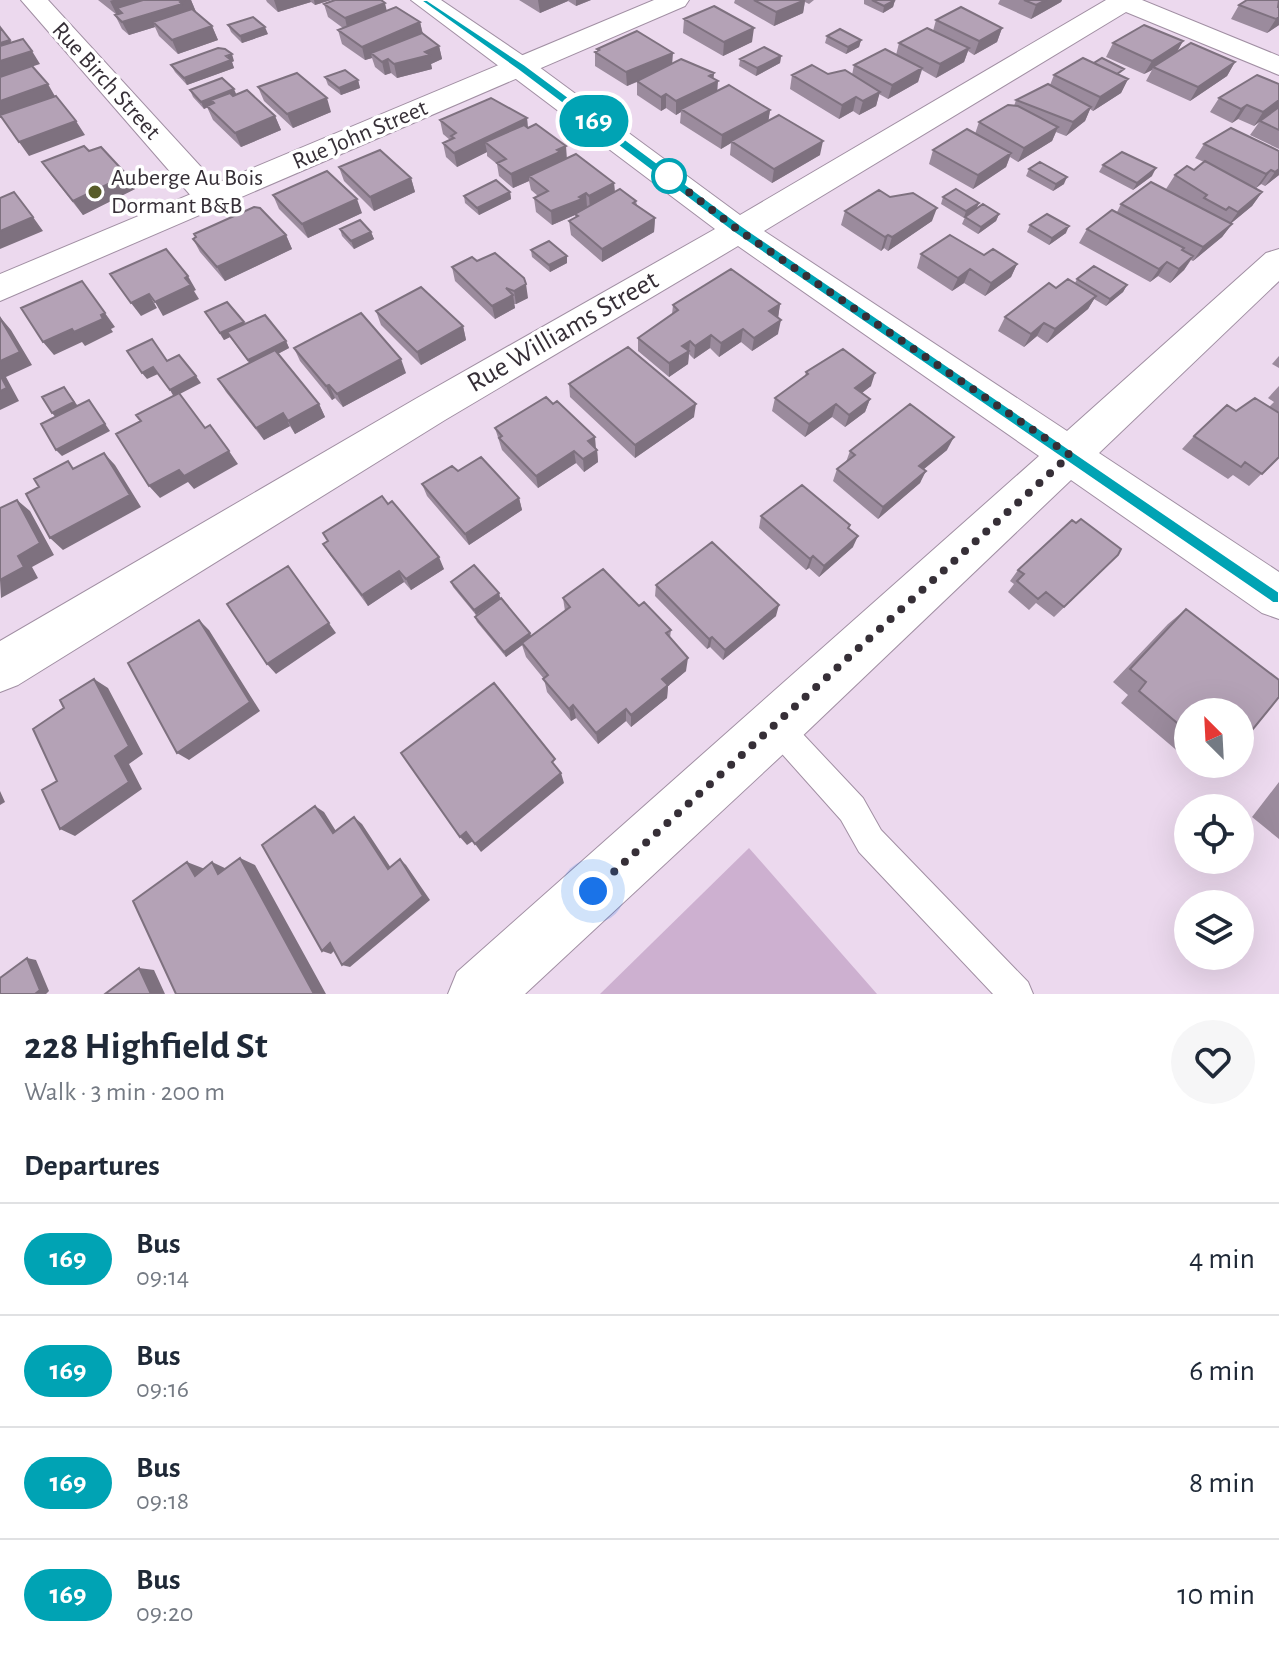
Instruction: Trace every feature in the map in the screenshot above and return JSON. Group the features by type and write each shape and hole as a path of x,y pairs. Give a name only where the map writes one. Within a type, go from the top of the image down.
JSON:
{"street":[{"name":"Rue Birch Street","path":"34,0 211,198"},
{"path":"424,0 521,67 737,229 1279,598"},
{"name":"Rue John Street","path":"0,288 676,0"},
{"path":"1124,1 1279,66"},
{"name":"Rue Williams Street","path":"0,668 1124,1"},
{"path":"479,994 776,726 1279,261"}],"lane":[{"path":"776,726 852,809 870,841 1016,994"}],"shaded area":[{"path":"749,848 877,994 600,994"}],"building":[{"path":"143,0 185,0 180,2 182,4 122,22 115,15 122,13 117,8"},
{"path":"335,0 381,0 385,3 345,18 324,4"},
{"path":"754,0 805,0 776,12"},
{"path":"872,0 895,0 884,6"},
{"path":"1024,0 1046,0 1036,5"},
{"path":"1247,0 1279,0 1279,17 1276,19 1239,5"},
{"path":"714,6 754,28 724,42 684,19"},
{"path":"396,7 420,22 362,47 338,30"},
{"path":"961,7 1002,28 979,41 936,20"},
{"path":"192,9 212,26 172,40 153,22"},
{"path":"253,17 265,27 240,36 228,25"},
{"path":"1144,25 1183,41 1152,61 1113,43"},
{"path":"0,27 10,40 0,43"},
{"path":"927,28 969,48 940,64 899,43"},
{"path":"840,29 861,40 848,47 827,36"},
{"path":"637,31 673,53 626,72 595,52 597,49"},
{"path":"422,33 439,46 425,52 430,55 394,64 388,59 382,62 371,53"},
{"path":"23,39 32,51 0,61 0,46"},
{"path":"1191,43 1235,62 1198,87 1153,67"},
{"path":"764,47 781,56 757,68 740,59"},
{"path":"218,48 232,54 226,56 231,60 184,78 171,65"},
{"path":"885,49 922,68 892,85 854,65"},
{"path":"1083,58 1128,79 1100,97 1054,75"},
{"path":"1102,58 1124,69 1117,74 1094,63"},
{"path":"681,59 714,73 709,76 718,81 676,101 666,94 661,97 637,81"},
{"path":"812,65 828,74 845,70 880,92 863,101 856,97 842,105 792,75"},
{"path":"32,66 48,84 0,101 0,77"},
{"path":"345,70 358,80 339,88 325,77"},
{"path":"297,73 327,98 287,114 258,87"},
{"path":"1257,75 1279,84 1279,100 1263,112 1247,105 1241,109 1219,98"},
{"path":"222,78 234,89 201,102 190,90"},
{"path":"1048,84 1091,107 1073,122 1016,100"},
{"path":"729,85 770,110 722,135 681,109"},
{"path":"247,90 275,116 235,133 207,106 214,103 211,100"},
{"path":"56,96 76,121 19,142 0,115"},
{"path":"491,98 527,118 454,153 443,143 454,138 451,136 456,133 440,120"},
{"path":"1008,105 1018,106 1058,127 1024,148 979,122"},
{"path":"1279,107 1279,130 1260,121"},
{"path":"779,115 823,141 774,169 731,141"},
{"path":"536,124 566,146 557,150 560,152 511,174 497,163 506,159 485,142 524,125 528,128"},
{"path":"1231,128 1279,151 1279,169 1266,174 1204,144"},
{"path":"967,129 1011,153 978,175 933,150"},
{"path":"84,146 89,151 101,147 127,175 73,201 42,162"},
{"path":"380,150 411,178 370,197 339,167"},
{"path":"1122,152 1156,168 1137,183 1103,165"},
{"path":"576,154 614,183 551,211 534,198 548,191 529,176"},
{"path":"1205,161 1262,192 1238,212 1229,207 1226,210 1204,198 1207,195 1175,175 1187,166 1194,170"},
{"path":"1040,162 1067,177 1056,184 1029,169"},
{"path":"327,171 357,199 302,224 273,195"},
{"path":"496,180 510,192 477,208 464,196"},
{"path":"1151,182 1232,224 1203,247 1121,204"},
{"path":"620,189 636,201 633,203 655,218 602,249 569,221 578,216 575,214"},
{"path":"956,189 979,203 966,211 943,197"},
{"path":"879,190 890,197 913,193 937,208 892,237 885,237 845,211"},
{"path":"14,192 33,217 0,231 0,198"},
{"path":"983,204 999,214 981,227 965,217"},
{"path":"254,207 260,208 286,235 217,267 193,239 196,237 194,234"},
{"path":"1112,210 1184,248 1182,250 1193,256 1179,269 1167,262 1159,269 1087,229"},
{"path":"1047,214 1069,226 1052,238 1030,225"},
{"path":"360,220 371,232 351,241 340,229"},
{"path":"950,235 984,255 993,249 1017,264 991,283 970,269 958,278 921,254"},
{"path":"549,241 567,256 549,265 531,250"},
{"path":"166,249 188,276 185,278 191,285 155,302 149,294 131,303 110,274"},
{"path":"495,253 524,278 526,284 514,291 506,288 513,295 492,306 452,267 472,257 477,261"},
{"path":"1094,266 1127,285 1110,299 1077,279"},
{"path":"731,269 780,304 769,311 781,320 754,338 743,329 721,343 711,335 695,346 690,341 682,346 689,351 669,363 638,338 678,310 673,305"},
{"path":"1068,279 1096,296 1055,329 1044,323 1031,334 1005,317 1049,283 1056,288"},
{"path":"82,281 105,313 101,315 103,319 43,342 21,308"},
{"path":"421,287 463,326 417,352 376,311"},
{"path":"227,302 244,322 220,333 205,312"},
{"path":"361,313 401,359 337,394 329,385 326,386 294,348"},
{"path":"265,315 286,341 248,360 227,332"},
{"path":"0,318 20,352 0,361"},
{"path":"152,339 167,361 179,355 196,376 170,390 153,367 142,373 127,351"},
{"path":"628,347 696,404 635,445 569,384"},
{"path":"843,349 875,373 855,388 870,399 849,415 836,404 809,424 775,398 808,374 806,372"},
{"path":"275,350 319,404 288,421 283,413 256,428 218,379"},
{"path":"0,375 7,388 0,391"},
{"path":"64,387 74,402 52,413 42,397"},
{"path":"179,393 205,428 210,425 229,451 184,476 179,470 149,486 116,434 141,421 136,415"},
{"path":"546,397 553,404 557,401 595,437 588,441 597,450 583,459 574,451 536,476 499,438 502,436 495,428"},
{"path":"1255,398 1279,413 1279,457 1262,474 1245,462 1241,467 1194,436 1227,405 1236,411"},
{"path":"89,400 105,424 56,450 41,424"},
{"path":"910,404 954,437 919,466 926,471 883,507 837,469 855,455 850,451"},
{"path":"104,453 130,495 50,538 26,494 39,487 34,479 68,461 73,469"},
{"path":"481,457 519,498 465,534 422,484 452,466 458,471"},
{"path":"802,485 850,525 848,528 858,536 824,566 813,556 810,559 761,516"},
{"path":"382,496 388,504 392,501 439,557 406,579 399,571 362,595 323,544 328,541 323,533"},
{"path":"17,500 40,543 18,556 24,567 0,580 0,508"},
{"path":"1081,519 1121,549 1118,555 1064,607 1046,592 1038,599 1017,581 1024,574 1018,570 1072,520 1076,523"},
{"path":"712,542 779,605 725,650 712,637 709,639 656,585"},
{"path":"474,565 499,593 474,610 451,582"},
{"path":"288,566 329,623 267,664 227,604"},
{"path":"603,569 639,606 644,602 671,630 666,633 688,658 662,679 668,685 631,715 626,709 596,733 573,705 569,709 543,679 548,675 522,643 570,607 563,598"},
{"path":"501,598 530,633 504,652 475,617"},
{"path":"1186,609 1279,680 1279,697 1254,728 1254,698 1174,698 1174,720 1139,691 1146,682 1130,669"},
{"path":"199,620 250,702 177,753 128,663"},
{"path":"94,679 129,746 115,756 129,782 60,829 42,790 57,781 33,729 64,708 60,700"},
{"path":"494,683 555,759 552,762 561,773 475,844 466,832 460,837 401,753"},
{"path":"315,806 333,833 354,817 388,869 400,859 423,896 342,965 330,943 322,951 262,845"},
{"path":"240,858 314,994 176,994 133,901 187,862 195,876 212,862 218,874"},
{"path":"27,958 40,990 35,994 0,994 0,978"},
{"path":"139,968 151,994 105,994"}],"bus line":[{"name":"169","path":"424,0 521,67 737,229 1279,598"}],"place":[{"name":"Auberge Au Bois Dormant B&B","path":"95,192"}],"route":[{"path":"593,891 1070,455 737,229 660,170 669,176"}]}
